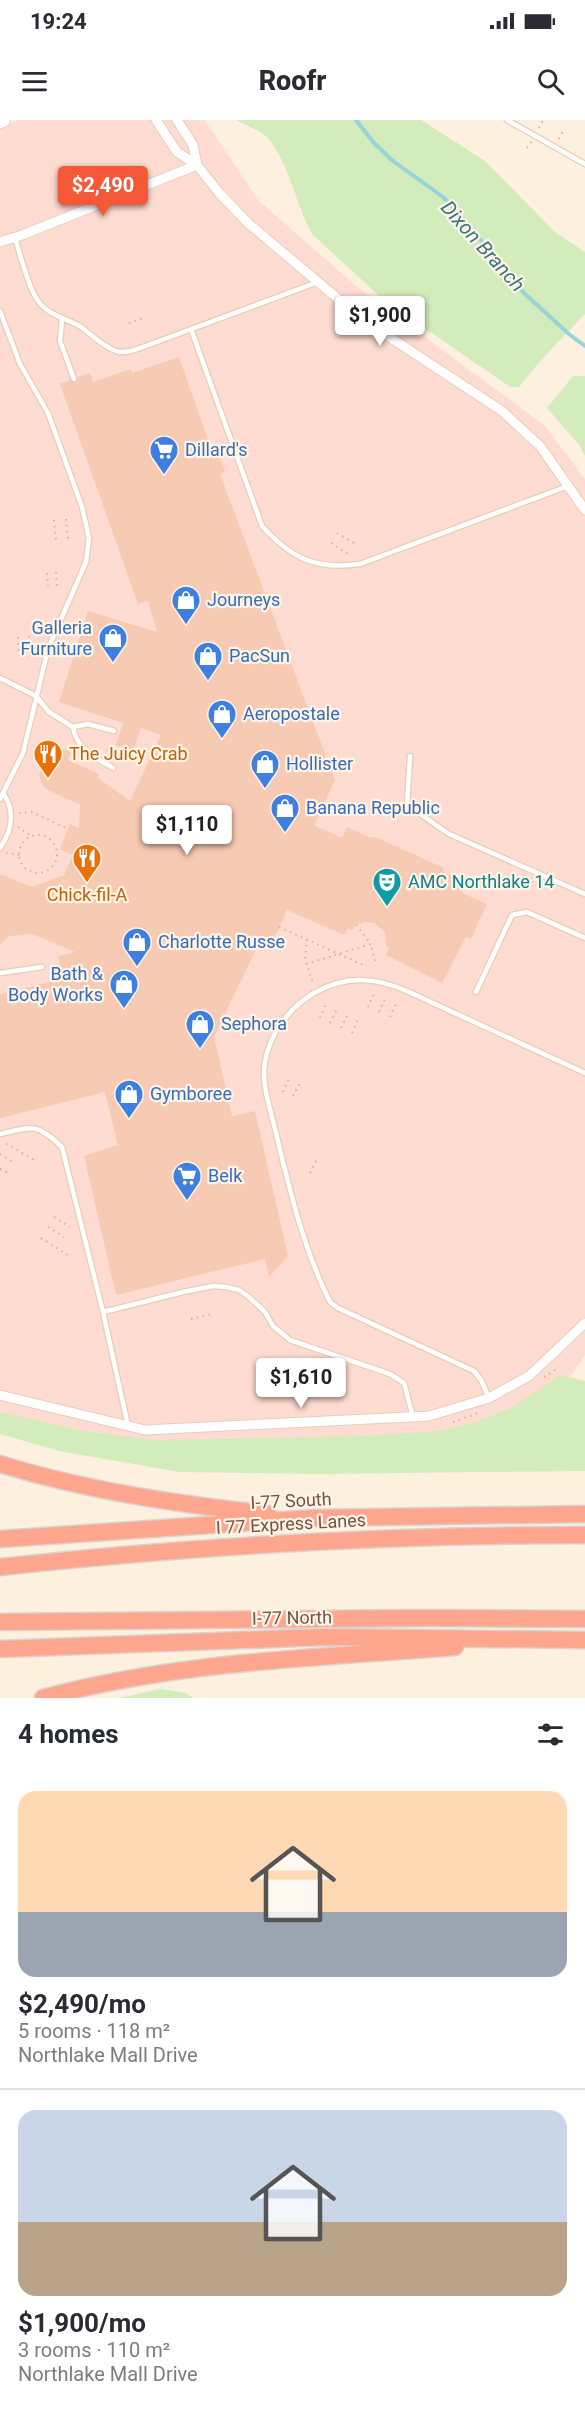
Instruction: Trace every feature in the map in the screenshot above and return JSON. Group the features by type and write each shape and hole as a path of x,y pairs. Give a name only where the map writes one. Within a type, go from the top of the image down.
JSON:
{"highway":[{"path":"0,1464 63,1481 146,1498 214,1508 314,1518"},
{"name":"I-77 South","path":"0,1539 314,1518 585,1514"},
{"name":"I 77 Express Lanes","path":"0,1567 147,1552 315,1541 585,1535"},
{"path":"0,1622 425,1618 585,1619"},
{"name":"I-77 North","path":"0,1649 313,1637 585,1640"},
{"path":"43,1698 133,1678 204,1668 551,1640"}],"street":[{"path":"156,120 177,152 197,165 235,211 362,319 502,411 540,446 585,510"},
{"path":"177,120 192,145 197,165"},
{"path":"0,242 197,165"},
{"path":"0,1395 145,1430 429,1416 489,1398 529,1376 585,1323"}],"lane":[{"path":"507,120 585,164"},
{"path":"15,238 35,297 43,308 81,328 94,339 118,352 129,351 319,282"},
{"path":"0,311 20,364 48,413 82,507 88,538 86,562 51,640 23,753 0,799"},
{"path":"62,320 60,341 74,379"},
{"path":"191,329 262,526 287,550 302,559 323,566 360,564 569,486"},
{"path":"0,678 36,696 49,712 73,728 88,724 114,730"},
{"path":"73,728 74,736 79,744 87,752 113,768"},
{"path":"410,756 407,805 449,834 585,894"},
{"path":"0,848 11,827 12,815 9,802 3,793"},
{"path":"476,992 512,915 527,912 585,938"},
{"path":"0,973 42,967"},
{"path":"489,1398 474,1371 338,1308 330,1302 303,1233 289,1183 264,1082 265,1062 272,1040 287,1013 304,999 325,987 349,980 369,980 403,989 585,1073"},
{"path":"0,1134 26,1128 44,1130 62,1148 103,1312 128,1426"},
{"path":"103,1312 213,1286 239,1290 265,1312 273,1326 290,1340 390,1374 404,1383 413,1417"}],"path":[{"path":"129,323 143,318"},
{"path":"54,519 56,541"},
{"path":"66,519 68,540"},
{"path":"337,533 354,543"},
{"path":"331,543 348,554"},
{"path":"56,572 57,586"},
{"path":"47,573 48,586"},
{"path":"29,636 31,651"},
{"path":"18,637 19,652"},
{"path":"18,813 32,812 68,829"},
{"path":"18,827 32,836 44,836 53,843 57,854 53,865 42,872 30,871 25,867 19,855 22,843 32,836"},
{"path":"6,853 19,855"},
{"path":"356,925 371,944 376,966"},
{"path":"279,927 363,965"},
{"path":"307,939 304,949 306,964 313,983"},
{"path":"306,964 371,944"},
{"path":"368,1007 375,992"},
{"path":"379,1012 386,997"},
{"path":"390,1017 397,1002"},
{"path":"320,1018 326,1004"},
{"path":"330,1023 337,1009"},
{"path":"341,1028 348,1014"},
{"path":"352,1033 358,1019"},
{"path":"283,1092 289,1078"},
{"path":"293,1096 300,1083"},
{"path":"6,1144 36,1161"},
{"path":"0,1154 14,1163"},
{"path":"310,1173 317,1159"},
{"path":"0,1169 8,1173"},
{"path":"54,1217 70,1227"},
{"path":"48,1227 64,1237"},
{"path":"41,1238 68,1255"},
{"path":"190,1319 212,1314"}],"shaded area":[{"path":"18,120 205,120 259,201 355,285 545,426 585,479 585,1355 527,1439 142,1450 0,1415 0,129"}],"green space":[{"path":"236,120 421,120 485,161 555,232 585,252 585,314 519,387 510,387 435,335 400,315 312,234 288,173 269,139"},
{"path":"573,376 585,376 585,456 580,446 547,408"},
{"path":"560,1375 585,1381 585,1471 314,1474 180,1472 59,1451 0,1434 0,1412 77,1430 154,1440 362,1436 438,1431 471,1424 513,1407"},
{"path":"160,1689 186,1693 193,1698 120,1698"}],"building":[{"path":"179,357 211,448 216,447 225,471 220,474 335,780 314,825 342,838 347,827 371,838 373,836 444,868 443,872 467,883 462,893 487,904 471,939 466,937 442,983 386,955 389,947 386,946 385,932 374,923 364,922 352,930 348,928 344,935 287,910 271,946 260,941 214,1037 232,1116 255,1111 288,1256 269,1277 265,1259 116,1295 84,1156 118,1145 105,1092 0,1118 0,994 62,979 58,956 75,952 32,934 10,936 0,944 0,874 32,887 64,875 73,855 60,849 70,824 79,828 80,805 44,788 39,775 53,745 71,752 68,760 99,774 98,778 130,801 161,735 141,728 133,750 116,745 123,723 59,702 88,611 157,632 148,601 138,604 60,384 70,380 75,383 78,377 90,373 93,382 131,369 132,373"}],"waterway":[{"name":"Dixon Branch","path":"356,120 373,142 393,161 443,197 524,293 585,346"}],"place":[{"name":"Dillard's","path":"164,476"},
{"name":"Journeys","path":"186,626"},
{"name":"Galleria Furniture","path":"113,664"},
{"name":"PacSun","path":"208,682"},
{"name":"Aeropostale","path":"222,740"},
{"name":"The Juicy Crab","path":"48,780"},
{"name":"Hollister","path":"265,790"},
{"name":"Banana Republic","path":"285,834"},
{"name":"Chick-fil-A","path":"87,884"},
{"name":"AMC Northlake 14","path":"387,908"},
{"name":"Charlotte Russe","path":"137,968"},
{"name":"Bath & Body Works","path":"124,1010"},
{"name":"Sephora","path":"200,1050"},
{"name":"Gymboree","path":"129,1120"},
{"name":"Belk","path":"187,1202"}]}
